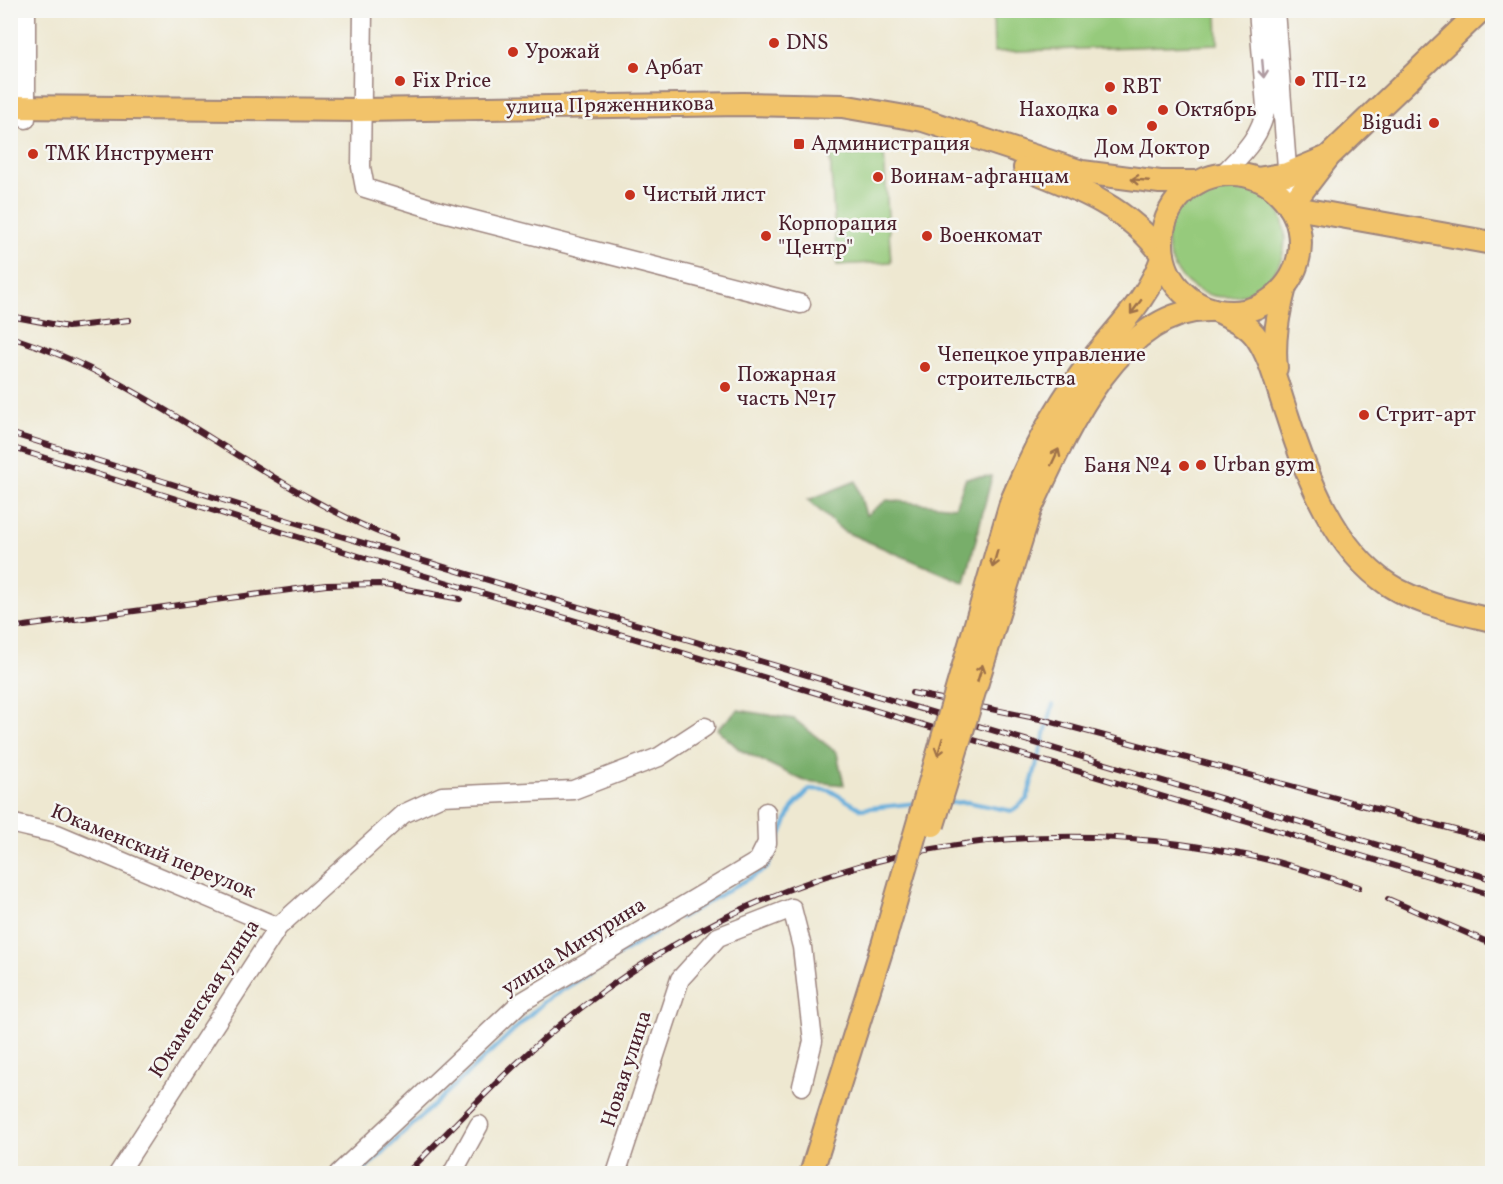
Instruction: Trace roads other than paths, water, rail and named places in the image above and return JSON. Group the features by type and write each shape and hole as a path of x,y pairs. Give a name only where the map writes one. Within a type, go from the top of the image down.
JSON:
{"main road":[{"path":"1290,207 1329,156 1481,10"},
{"name":"улица Пряженникова","path":"362,116 733,104 842,106 923,120 1082,172 1160,182 1198,182"},
{"name":"улица Пряженникова","path":"18,112 362,116 781,116 862,120 930,135 969,148 1039,174 1101,201 1142,228 1162,256"},
{"path":"827,1173 888,949 1021,507 1059,409 1090,363 1144,297 1162,256 1163,229 1170,209 1182,193 1198,182 1223,174 1257,179 1287,174 1329,156"},
{"path":"1257,179 1277,191 1290,207 1298,225 1300,248 1298,262 1285,287 1278,317 1275,350 1279,391"},
{"path":"1290,207 1340,214 1492,243"},
{"path":"1300,248 1310,226 1340,214"},
{"path":"1162,256 1173,281 1183,294 1247,327 1256,336 1279,391 1304,463 1324,506 1366,568 1390,586 1444,608 1492,620"},
{"path":"1021,507 1071,424 1099,383 1144,333 1175,314 1236,312 1257,308 1275,297 1285,287"},
{"path":"811,1173 888,949"}],"street":[{"path":"18,112 27,10"},
{"path":"363,10 361,167 365,188 442,212 801,304"},
{"path":"1223,174 1253,141 1263,122 1266,107 1258,10"},
{"path":"1275,10 1290,207"},
{"path":"1284,137 1293,151 1303,157 1329,156"},
{"name":"Юкаменская улица","path":"118,1173 278,927 403,814 442,796 573,790 659,757 705,727"},
{"name":"улица Мичурина","path":"338,1173 520,1003 758,861 767,843 766,812"},
{"name":"Юкаменский переулок","path":"10,823 57,834 278,927"},
{"name":"Новая улица","path":"616,1173 680,979 718,936 792,908 802,947 813,1041 802,1086"},
{"path":"452,1173 479,1125"}],"waterway":[{"path":"949,803 967,802 1012,811 1027,799 1053,705"},
{"path":"680,918 767,868 792,808 810,789 829,790 861,809 917,803"},
{"path":"360,1174 545,1001 661,929"}],"railway":[{"path":"10,316 68,327 129,320"},
{"path":"10,337 61,356 110,379 157,405 297,491 345,517 395,539"},
{"path":"10,433 293,522 1492,879"},
{"path":"10,447 365,558 1492,895"},
{"path":"10,628 326,585 379,584 460,599"},
{"path":"912,693 1045,720 1492,840"},
{"path":"406,1174 513,1067 581,1008 655,957 732,914 811,881 893,857 977,842 1063,837 1151,841 1240,854 1285,864 1359,887"},
{"path":"1388,899 1492,944"}],"place":[{"name":"DNS","path":"774,43"},
{"name":"Урожай","path":"513,52"},
{"name":"Арбат","path":"633,68"},
{"name":"Fix Price","path":"400,81"},
{"name":"ТП-12","path":"1300,81"},
{"name":"RBT","path":"1110,87"},
{"name":"Находка","path":"1112,110"},
{"name":"Октябрь","path":"1163,110"},
{"name":"Bigudi","path":"1434,123"},
{"name":"Дом Доктор","path":"1152,126"},
{"name":"Администрация","path":"799,144"},
{"name":"ТМК Инструмент","path":"33,154"},
{"name":"Воинам-афганцам","path":"878,177"},
{"name":"Чистый лист","path":"630,195"},
{"name":"Корпорация \"Центр\"","path":"766,236"},
{"name":"Военкомат","path":"927,236"},
{"name":"Чепецкое управление строительства","path":"925,367"},
{"name":"Пожарная часть №17","path":"725,387"},
{"name":"Стрит-арт","path":"1364,415"},
{"name":"Urban gym","path":"1201,465"},
{"name":"Баня №4","path":"1184,466"}]}
